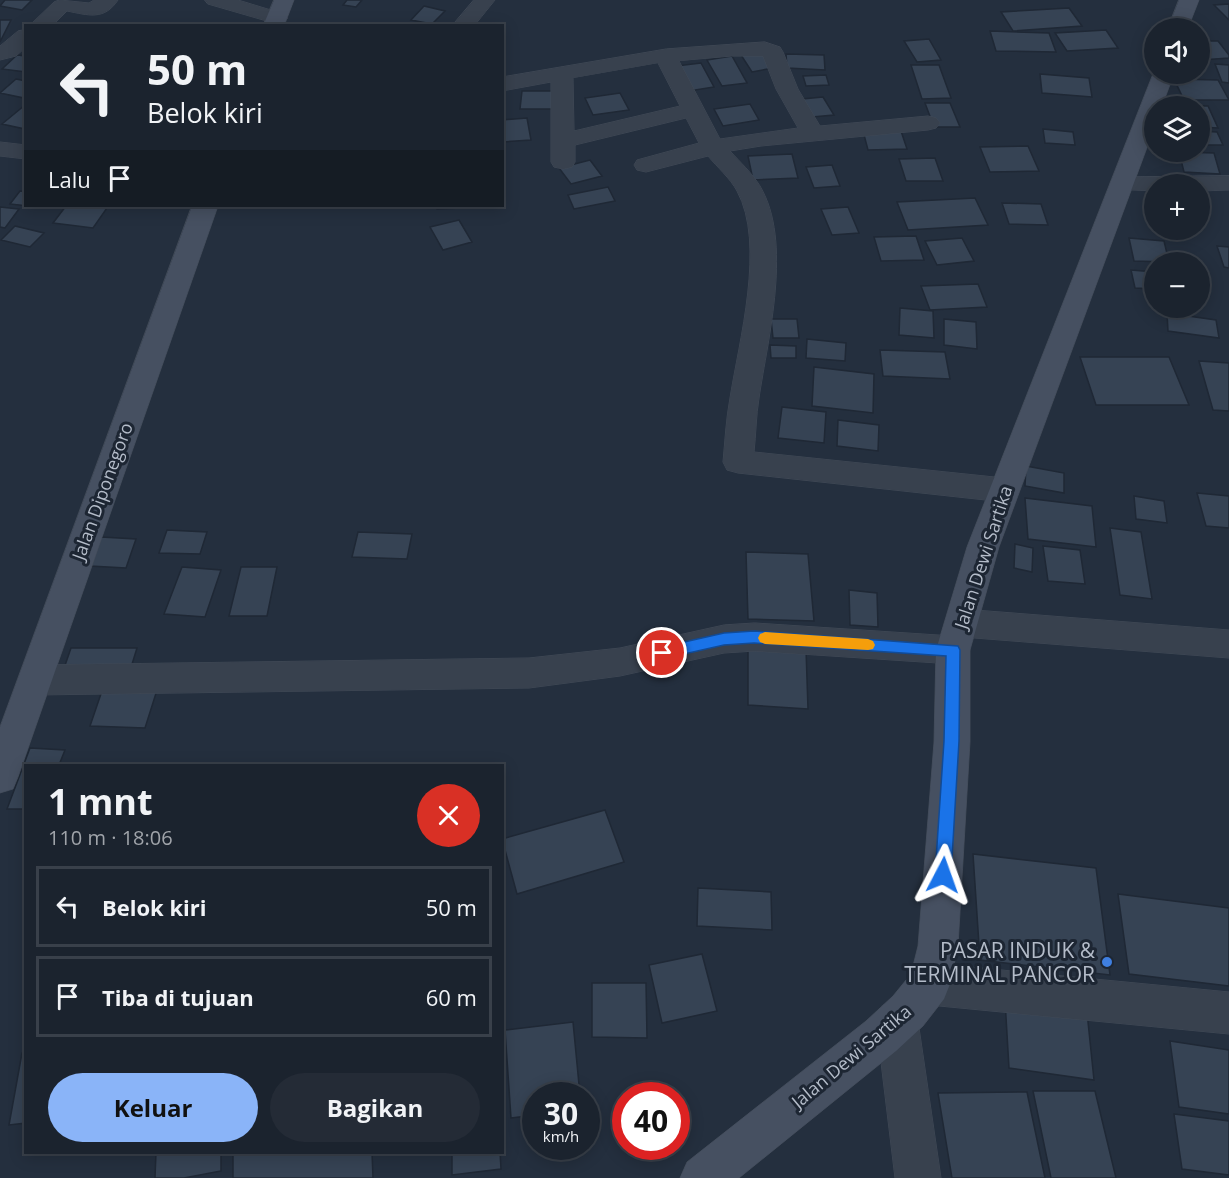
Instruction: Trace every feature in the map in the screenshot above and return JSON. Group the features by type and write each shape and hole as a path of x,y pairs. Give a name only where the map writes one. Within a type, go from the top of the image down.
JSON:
{"street":[{"path":"41,24 62,6 93,10 108,0"},
{"path":"215,0 278,14"},
{"path":"464,24 485,0"},
{"path":"1182,18 1189,0"},
{"path":"0,53 8,51 24,38"},
{"path":"504,84 562,75 583,68 666,57 748,49 768,50 772,52 787,89 813,134"},
{"path":"666,57 713,147 748,187 762,240 762,299 744,400 738,462 1004,490"},
{"path":"562,75 563,151 693,110"},
{"name":"Jalan Dewi Sartika","path":"702,1178 897,1021 929,984 938,946 958,637 983,547 1159,84"},
{"path":"646,165 713,147 813,134 928,123"},
{"path":"0,149 24,152"},
{"path":"1122,184 1229,183"},
{"name":"Jalan Diponegoro","path":"0,777 205,207"},
{"path":"35,680 529,673 620,662 724,639 754,637 958,637 1229,644"},
{"path":"929,984 1229,1013"},
{"path":"897,1021 918,1178"}],"building":[{"path":"5,0 32,0 22,10 0,6"},
{"path":"347,0 362,0 356,7 343,5"},
{"path":"1229,4 1229,20 1214,5"},
{"path":"424,6 445,11 432,24 411,20"},
{"path":"1069,8 1082,26 1013,31 1001,12"},
{"path":"0,20 11,20 0,42"},
{"path":"1106,30 1118,48 1067,51 1055,33"},
{"path":"990,31 1049,33 1056,52 996,51"},
{"path":"929,39 941,60 917,62 904,41"},
{"path":"1210,41 1218,41 1229,58 1210,59"},
{"path":"762,52 773,68 752,72 741,55"},
{"path":"786,54 824,55 825,70 787,68"},
{"path":"17,55 24,56 24,72 2,69"},
{"path":"732,56 747,83 722,86 707,60"},
{"path":"701,63 714,87 689,91 676,66"},
{"path":"1215,64 1229,65 1229,83 1222,82"},
{"path":"911,65 939,65 951,98 922,99"},
{"path":"1040,74 1089,78 1092,97 1042,93"},
{"path":"826,75 829,85 806,86 803,76"},
{"path":"16,79 24,81 24,98 0,93"},
{"path":"1210,80 1218,80 1229,100 1210,100 1210,96 1182,96 1176,84 1210,84"},
{"path":"522,91 558,91 556,109 520,109"},
{"path":"620,93 629,110 593,115 585,98"},
{"path":"823,97 834,115 812,117 802,99"},
{"path":"925,103 950,103 960,127 934,127"},
{"path":"750,104 759,120 723,126 714,109"},
{"path":"24,106 24,129 2,124"},
{"path":"1210,110 1218,128 1210,128"},
{"path":"527,118 531,140 504,142 504,120"},
{"path":"1043,129 1073,132 1075,145 1045,143"},
{"path":"863,131 901,131 907,149 868,150"},
{"path":"1210,132 1217,132 1223,145 1210,145"},
{"path":"1028,146 1039,171 990,172 980,147"},
{"path":"1210,153 1214,153 1220,174 1184,172 1182,162 1210,162"},
{"path":"792,154 798,178 753,180 748,156"},
{"path":"935,158 943,181 906,181 899,159"},
{"path":"590,160 602,176 571,184 559,168"},
{"path":"832,165 840,186 814,188 806,167"},
{"path":"608,187 615,201 574,209 568,195"},
{"path":"20,191 24,192 24,206 10,204"},
{"path":"975,198 988,225 908,230 897,202"},
{"path":"1002,203 1041,204 1048,225 1009,224"},
{"path":"0,207 19,209 5,228 0,227"},
{"path":"65,207 107,208 93,228 53,223"},
{"path":"437,207 462,207 462,208 437,209"},
{"path":"848,207 859,233 832,235 821,209"},
{"path":"459,220 472,242 443,250 430,227"},
{"path":"15,226 44,233 30,247 1,240"},
{"path":"916,236 924,260 881,261 874,237"},
{"path":"962,238 974,261 937,265 925,241"},
{"path":"1129,238 1164,241 1167,252 1144,252 1144,261 1134,261"},
{"path":"1217,246 1229,247 1229,268 1224,267"},
{"path":"1131,270 1144,271 1144,288 1135,288"},
{"path":"978,284 987,307 930,310 921,286"},
{"path":"900,308 933,311 934,338 899,335"},
{"path":"1167,318 1202,318 1216,320 1219,338 1168,331"},
{"path":"771,319 797,319 799,338 773,338"},
{"path":"944,319 976,322 977,349 944,345"},
{"path":"807,339 846,343 845,361 806,358"},
{"path":"770,345 796,346 796,358 771,358"},
{"path":"880,350 945,352 950,379 883,376"},
{"path":"1080,357 1169,357 1189,405 1096,405"},
{"path":"1199,361 1229,363 1229,411 1213,410"},
{"path":"814,367 874,374 873,413 812,406"},
{"path":"782,407 826,412 824,443 778,438"},
{"path":"838,420 879,425 878,451 837,446"},
{"path":"1026,466 1064,473 1064,493 1025,486"},
{"path":"1197,493 1229,496 1229,528 1206,526"},
{"path":"1134,496 1164,501 1167,523 1136,519"},
{"path":"1025,498 1092,506 1096,547 1028,539"},
{"path":"1110,528 1141,532 1152,599 1120,595"},
{"path":"167,530 207,532 200,554 159,553"},
{"path":"358,532 412,534 407,559 352,557"},
{"path":"101,537 136,539 126,568 90,566"},
{"path":"1015,544 1033,548 1032,572 1014,568"},
{"path":"1043,546 1080,550 1085,584 1048,581"},
{"path":"746,552 808,554 814,621 748,619"},
{"path":"182,567 221,570 205,617 164,614"},
{"path":"241,567 277,567 267,616 229,616"},
{"path":"849,590 877,593 878,627 850,625"},
{"path":"748,645 806,649 808,709 748,705"},
{"path":"71,648 137,648 129,674 62,674"},
{"path":"104,685 158,687 145,728 90,726"},
{"path":"30,748 65,750 59,764 24,764 24,809 7,809"},
{"path":"605,810 624,862 517,894 504,838"},
{"path":"973,854 1096,868 1110,975 980,960"},
{"path":"698,888 771,892 772,930 697,926"},
{"path":"1118,894 1229,908 1229,986 1129,974"},
{"path":"702,954 717,1011 662,1023 649,965"},
{"path":"592,983 646,983 647,1038 592,1037"},
{"path":"1005,1000 1087,1012 1094,1080 1009,1068"},
{"path":"573,1022 579,1082 522,1082 522,1117 511,1118 505,1030"},
{"path":"1170,1041 1229,1050 1229,1114 1179,1107"},
{"path":"24,1052 24,1123 9,1125 22,1053"},
{"path":"1033,1091 1095,1091 1116,1178 1051,1178"},
{"path":"1027,1092 1045,1178 952,1178 938,1093"},
{"path":"1174,1114 1229,1121 1229,1175 1182,1169"},
{"path":"156,1154 221,1154 221,1171 184,1178 155,1178"},
{"path":"233,1154 372,1154 373,1178 233,1178"},
{"path":"452,1154 500,1154 501,1169 452,1175"}],"slow traffic":[{"path":"765,638 868,645"}],"place":[{"name":"PASAR INDUK & TERMINAL PANCOR","path":"1107,962"}],"route":[{"path":"662,653 724,639 754,637 953,650 952,741 943,875"}]}
